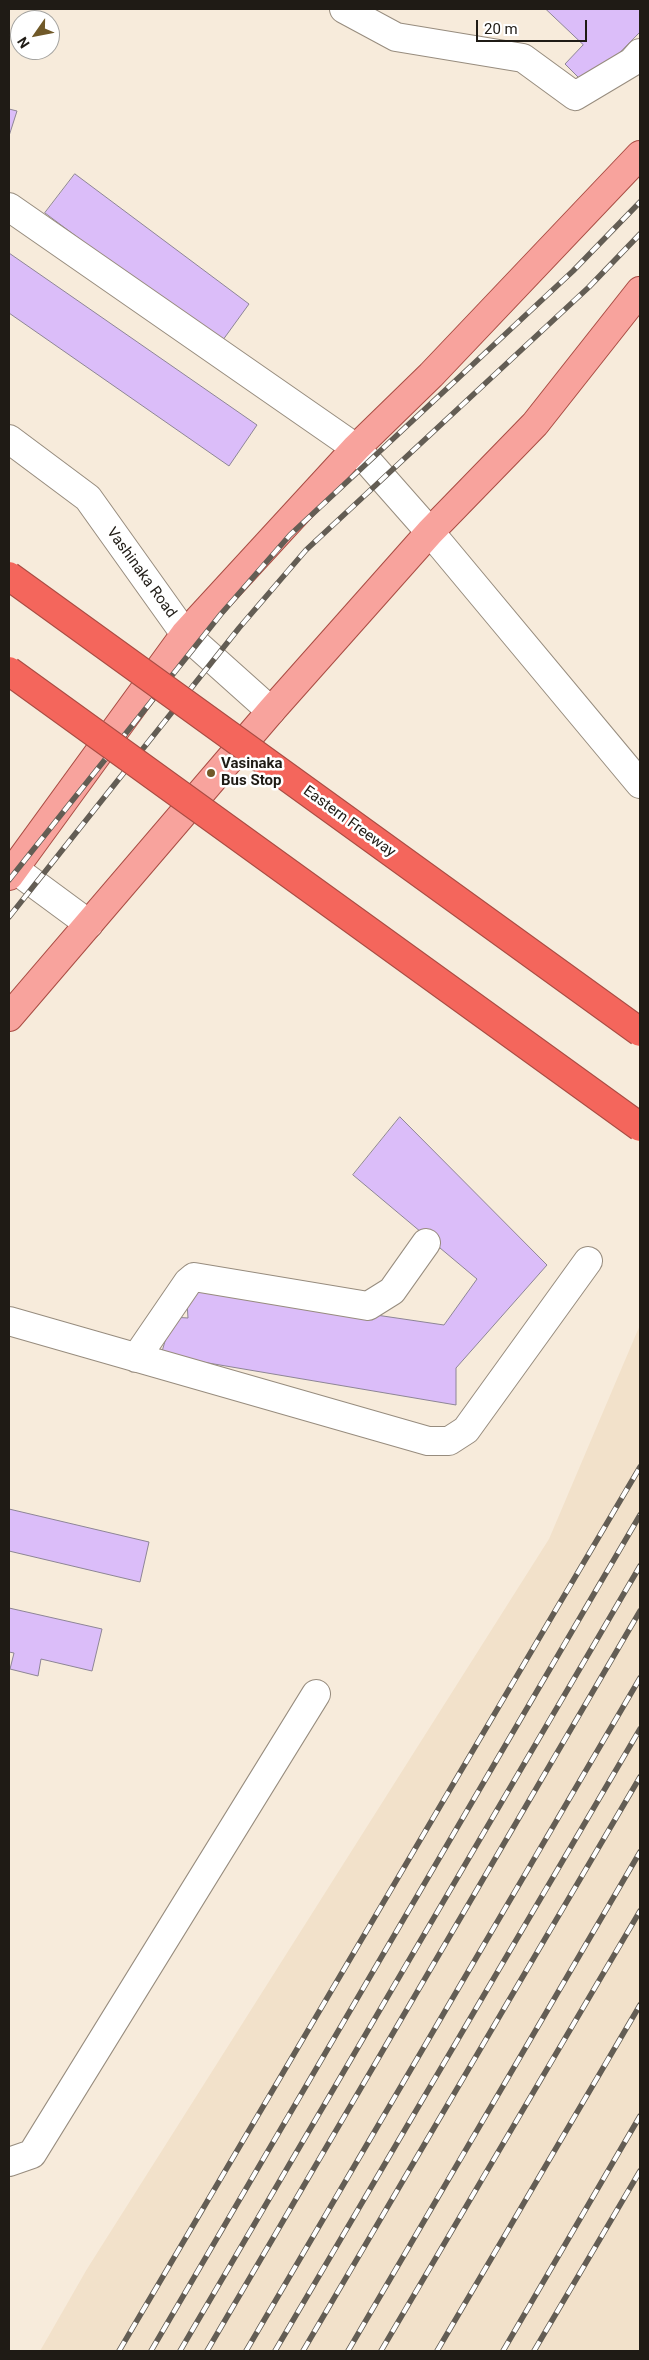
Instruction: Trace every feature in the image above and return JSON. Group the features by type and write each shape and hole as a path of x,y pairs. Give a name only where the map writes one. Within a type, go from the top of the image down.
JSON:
{"highway":[{"name":"Eastern Freeway","path":"9,576 640,1032"},
{"path":"9,672 640,1127"}],"main road":[{"path":"11,870 185,634 356,448 431,374 640,155"},
{"path":"10,1012 89,924 271,711 430,532 535,424 640,291"}],"street":[{"path":"344,9 396,37 523,58 575,96 632,62 640,53"},
{"path":"9,206 356,448 430,532 640,784"},
{"name":"Vashinaka Road","path":"9,438 88,498 185,634 271,711"},
{"path":"11,870 89,924"},
{"path":"136,1358 188,1282 194,1277 368,1306 392,1291 426,1243"},
{"path":"9,1322 428,1441 449,1441 466,1430 588,1260"},
{"path":"9,2162 32,2154 316,1694"}],"shaded area":[{"path":"640,1325 640,2351 40,2351 87,2269 549,1539"}],"building":[{"path":"546,9 640,9 640,32 587,86 565,64 583,45"},
{"path":"9,109 17,111 9,136"},
{"path":"75,174 249,304 220,344 45,213"},
{"path":"9,253 257,425 229,466 9,313"},
{"path":"400,1117 547,1265 456,1368 456,1405 161,1355 172,1317 188,1318 186,1287 444,1325 477,1279 353,1175"},
{"path":"9,1509 149,1542 140,1582 9,1551"},
{"path":"9,1608 102,1629 92,1671 41,1659 38,1676 10,1669 14,1653 9,1652"}],"railway":[{"path":"9,880 221,614 290,535 573,271 640,202"},
{"path":"9,917 239,628 306,550 589,287 640,234"},
{"path":"119,2351 640,1467"},
{"path":"151,2351 640,1515"},
{"path":"180,2351 640,1566"},
{"path":"207,2351 640,1611"},
{"path":"246,2351 640,1678"},
{"path":"275,2351 640,1729"},
{"path":"303,2351 640,1777"},
{"path":"348,2351 640,1852"},
{"path":"381,2351 640,1911"},
{"path":"437,2351 640,2005"},
{"path":"503,2351 640,2116"},
{"path":"534,2351 640,2171"}],"place":[{"name":"Vasinaka Bus Stop","path":"211,773"}]}
